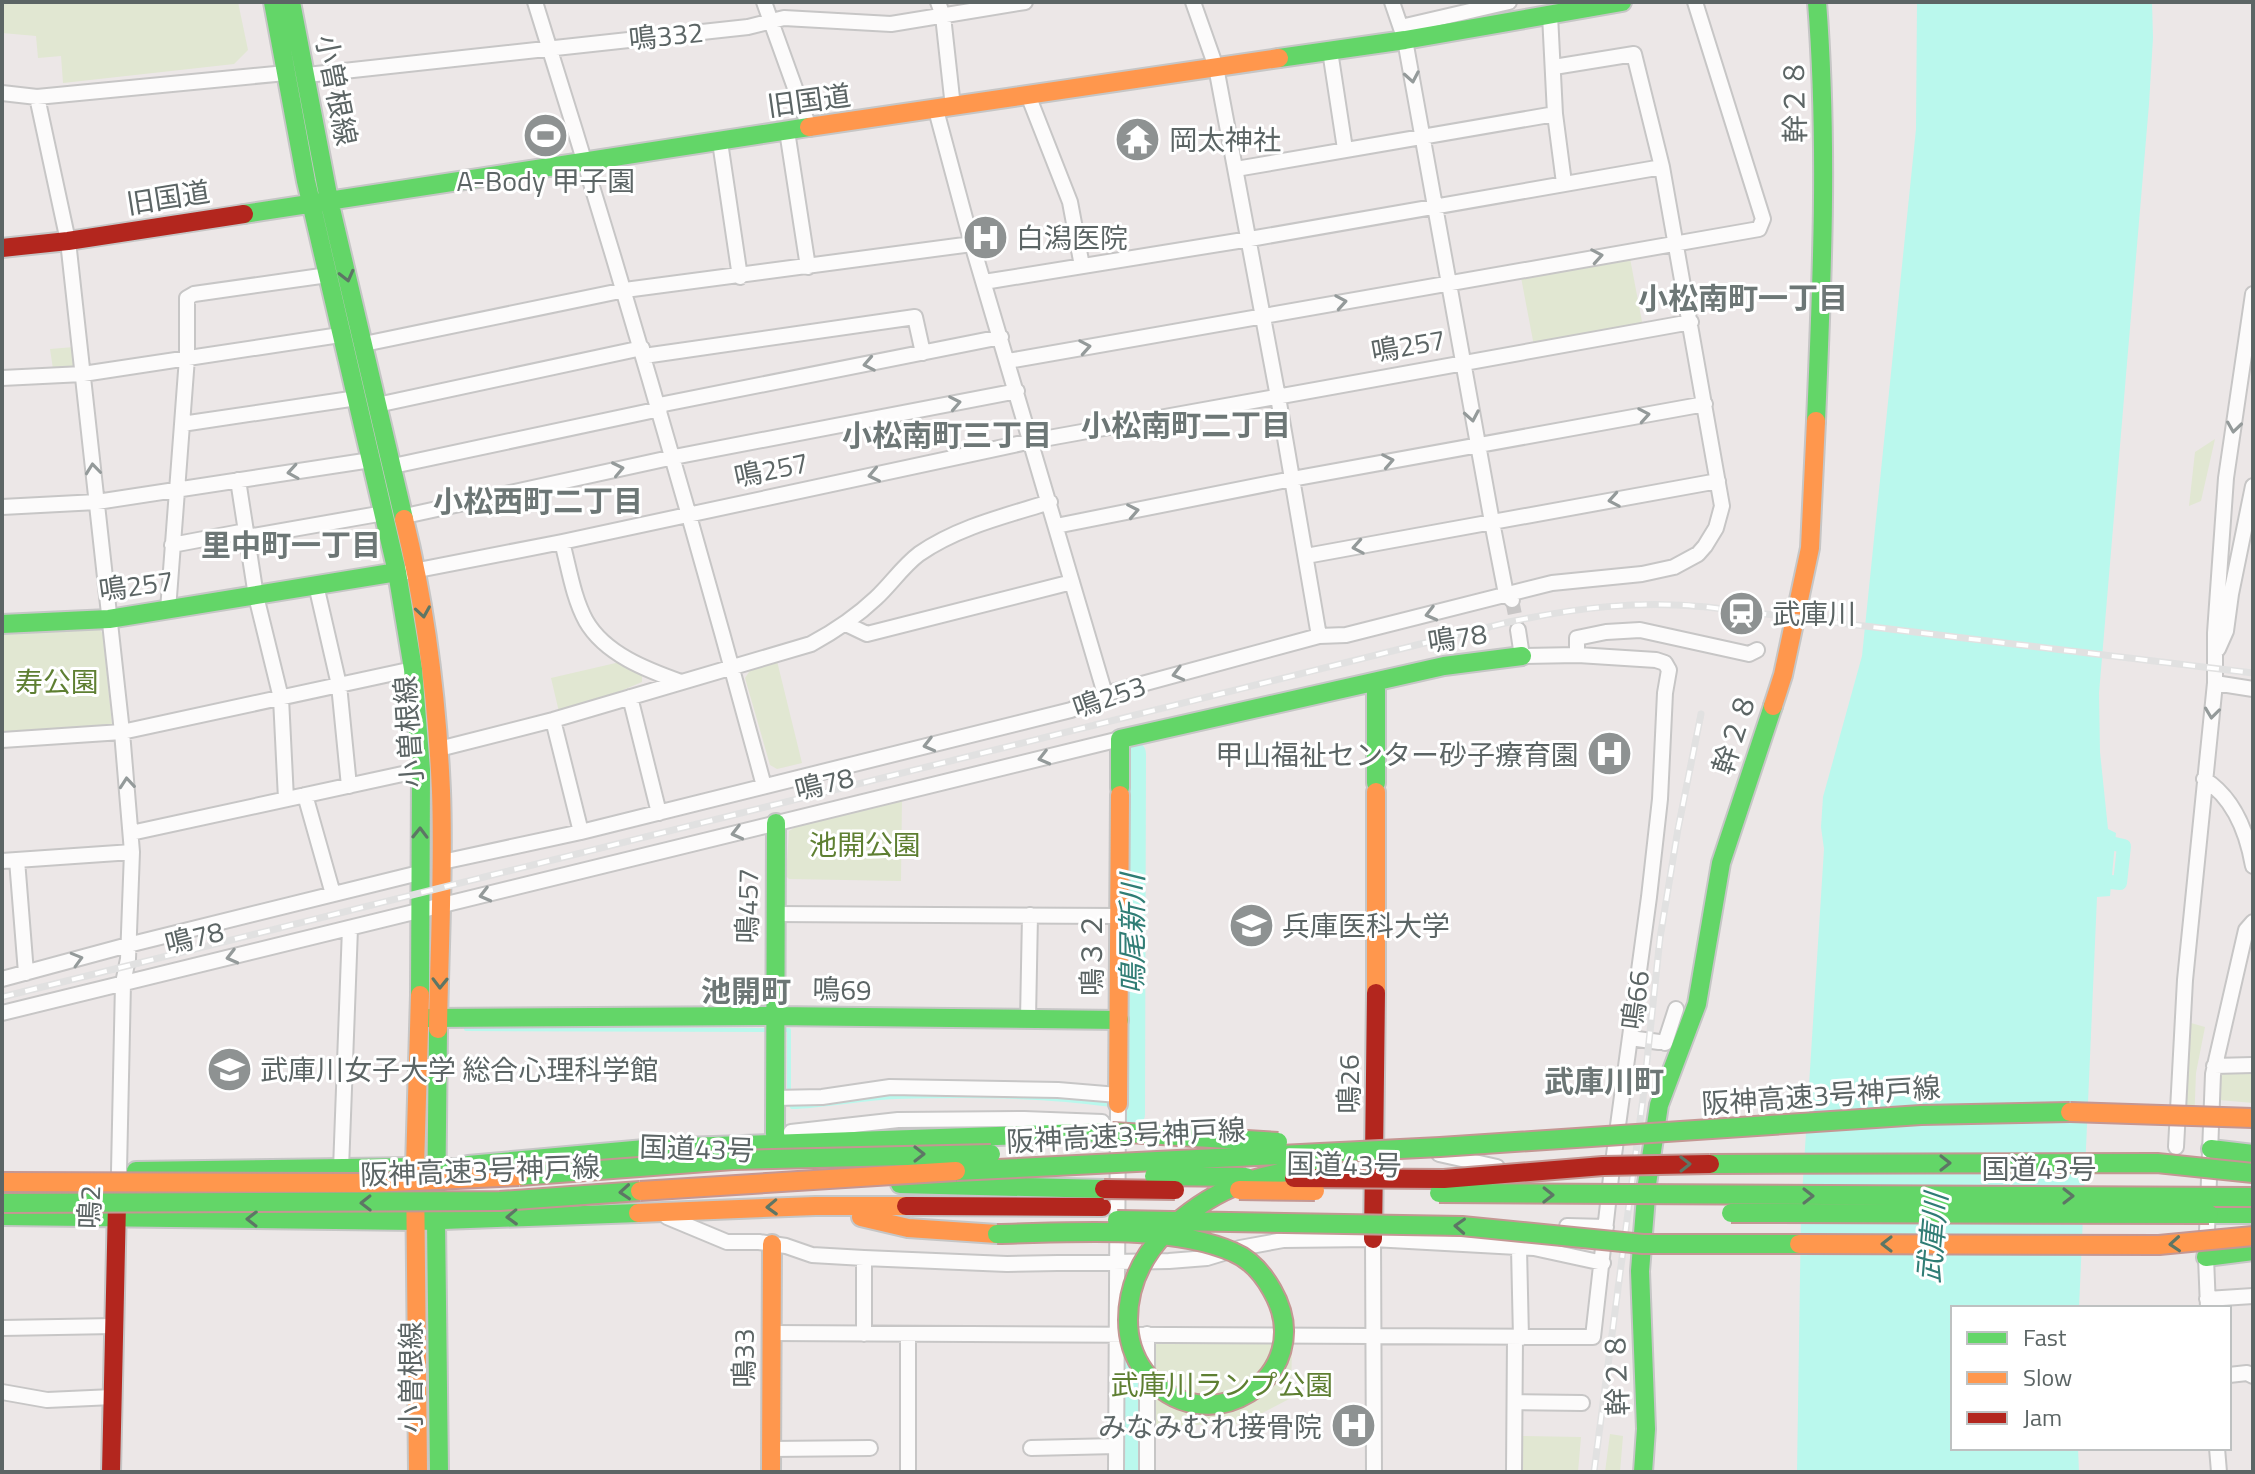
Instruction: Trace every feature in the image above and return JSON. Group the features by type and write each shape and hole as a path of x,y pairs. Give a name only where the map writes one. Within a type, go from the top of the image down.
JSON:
{"main road":[{"name":"小曽根線","path":"273,2 286,73 320,202 364,344 417,572 432,665 439,749 442,862 436,1220 439,1472"},
{"name":"小曽根線","path":"291,2 307,75 328,275 397,572 413,669 421,770 420,1018 415,1167 418,1472"},
{"name":"旧国道","path":"2,248 68,241 809,127 1330,51 1403,34 1550,15 1622,2"},
{"name":"幹２８","path":"1643,1472 1646,1429 1640,1271 1647,1184 1659,1105 1697,1004 1721,863 1783,675 1810,548 1823,270 1823,79 1817,2"},
{"name":"鳴257","path":"2,624 109,619 397,572"},
{"name":"鳴78","path":"1120,739 1444,666 1522,656"},
{"name":"鳴26","path":"1373,1239 1370,1144 1376,682"},
{"name":"鳴３２","path":"1118,1108 1120,739"},
{"name":"鳴457","path":"775,1134 783,1098 774,1025 776,823"},
{"name":"鳴69","path":"420,1018 774,1025 1119,1020"},
{"name":"阪神高速3号神戸線","path":"2,1182 370,1183 488,1178 733,1160 874,1155 1219,1153 1922,1112 2086,1109 2253,1116"},
{"name":"阪神高速3号神戸線","path":"2,1203 500,1201 824,1178 1440,1147 1921,1115 2086,1112 2253,1116"},
{"path":"815,1206 908,1228 997,1234 1109,1235 1135,1236 1150,1237 1166,1238 1234,1252 1256,1268 1270,1284 1280,1306 1285,1332 1282,1357 1268,1377 1248,1394 1227,1404 1205,1406 1164,1394 1146,1375 1131,1351 1128,1301 1137,1275 1156,1243 1166,1232 1177,1222 1225,1189 1265,1174 1304,1169 1575,1151 1821,1123"},
{"path":"437,1167 656,1148 1112,1132 1370,1144"},
{"path":"2211,1149 2253,1154"},
{"path":"883,1183 1104,1176 1444,1179 1603,1166 1704,1163 2157,1163 2253,1173"},
{"name":"国道43号","path":"2,1171 437,1167 883,1183 1103,1205 1601,1212 2253,1214"},
{"name":"鳴2","path":"111,1472 119,1171"},
{"name":"国道43号","path":"2,1216 416,1221 815,1206 937,1208 1020,1216 1103,1205 1618,1196 2253,1197"},
{"path":"1103,1205 1462,1226 1643,1244 2159,1245 2253,1236"},
{"name":"鳴33","path":"771,1472 772,1244"},
{"path":"2206,1257 2244,1252"}],"street":[{"path":"535,2 587,162 674,457 764,786"},
{"path":"764,2 809,127"},
{"name":"鳴332","path":"307,75 748,27 784,18 891,24 940,9 1025,2"},
{"path":"1193,2 1216,67 1250,239 1319,636"},
{"path":"1392,2 1403,34 1423,135 1477,444 1509,597"},
{"path":"1403,34 1509,2"},
{"path":"1008,361 1759,229 1763,219 1695,2"},
{"path":"940,9 945,108 972,244 1105,694"},
{"path":"1550,15 1555,114 1564,183"},
{"path":"1330,51 1345,149"},
{"name":"鳴253","path":"442,862 581,832 1071,710 1105,694 1319,636 1346,635 1509,597 1552,583 1660,571 1688,560 1705,546 1716,528 1722,506 1662,167 1634,54 1554,67"},
{"path":"2,93 37,97 286,73"},
{"path":"1028,95 1070,202 1082,266"},
{"name":"鳴2","path":"37,97 68,241 131,833 128,945 123,983 119,1171"},
{"path":"1236,169 1555,114"},
{"path":"787,131 808,267"},
{"path":"720,142 740,277"},
{"path":"984,282 1662,167"},
{"path":"364,344 625,290 972,244"},
{"path":"168,610 187,358 187,298 194,294 328,275"},
{"path":"2176,1147 2183,996 2215,683 2226,478 2253,294"},
{"path":"377,405 643,352 915,317 923,353"},
{"name":"鳴257","path":"397,572 417,572 1032,441 1691,322"},
{"path":"2,378 83,374 340,335"},
{"path":"393,466 659,407 1001,337"},
{"path":"405,516 674,457 1017,391"},
{"path":"182,424 357,398"},
{"path":"1056,526 1477,444 1705,404"},
{"path":"2,507 97,502 371,460"},
{"path":"238,480 256,596 281,698 286,799"},
{"path":"1306,556 1718,481"},
{"path":"2216,652 2226,631 2253,486"},
{"path":"439,749 553,720 811,644 846,624 877,598 915,557 941,540 1050,502"},
{"path":"172,545 384,513"},
{"path":"562,542 576,596 587,623 603,641 627,659 681,682"},
{"path":"846,624 867,634 1072,582"},
{"path":"316,585 339,685 349,786"},
{"path":"1518,630 1522,656"},
{"path":"1577,650 1577,638 1640,630 1753,652"},
{"name":"鳴78","path":"1522,656 1578,655 1665,663"},
{"name":"鳴66","path":"1518,1338 1593,1337 1660,799 1669,670 1665,663"},
{"path":"2,740 122,732 413,669"},
{"path":"2215,683 2253,689"},
{"path":"630,697 659,813"},
{"path":"553,720 581,832"},
{"name":"鳴78","path":"2,1013 1120,739"},
{"path":"131,833 421,770"},
{"path":"2204,779 2213,785 2245,828 2253,866"},
{"path":"305,795 333,894"},
{"path":"26,973 10,860 132,852"},
{"path":"2,979 419,873"},
{"path":"775,914 1119,916"},
{"path":"1028,1019 1030,915"},
{"path":"2253,922 2246,930 2214,1066 2206,1257 2208,1304 2253,1296"},
{"path":"341,1169 350,928"},
{"path":"1630,1038 1662,1043 1676,1009"},
{"path":"2214,1066 2253,1065"},
{"path":"783,1098 822,1097 890,1087 1058,1090 1118,1108"},
{"path":"437,1167 638,1142 730,1139 898,1120 1024,1119 1118,1108"},
{"path":"1116,1472 1121,1262 1118,1108"},
{"path":"1370,1144 1559,1178 1611,1177"},
{"path":"657,1212 727,1242 772,1244 812,1255 864,1258 1007,1264 1146,1262 1207,1258 1283,1240 1373,1239 1534,1248 1603,1263"},
{"path":"1468,1246 1528,1225 1606,1227"},
{"name":"鳴26","path":"1373,1239 1374,1472"},
{"path":"1514,1472 1519,1248"},
{"path":"864,1258 864,1334"},
{"path":"2,1328 114,1326"},
{"path":"771,1333 1518,1338"},
{"path":"908,1334 908,1472"},
{"path":"1146,1334 1147,1472"},
{"path":"2231,1375 2247,1373 2253,1376"},
{"path":"2,1392 47,1400 113,1397"},
{"path":"1515,1402 1582,1403"},
{"path":"1031,1448 1116,1446"},
{"path":"771,1449 870,1448"},
{"path":"2217,1450 2219,1472"}],"green space":[{"path":"2,2 238,2 248,50 234,64 63,83 61,56 38,58 36,36 2,33"},
{"path":"1629,253 1643,327 1534,346 1520,272"},
{"path":"74,347 76,363 72,368 53,369 50,349"},
{"path":"2215,439 2201,501 2189,506 2195,452"},
{"name":"寿公園","path":"99,629 103,634 112,725 108,728 2,733 2,634"},
{"path":"777,661 802,763 777,769 770,765 745,678 751,669"},
{"path":"620,662 642,674 642,682 597,701 559,712 551,678"},
{"name":"池開公園","path":"902,797 901,881 789,879 786,876 789,831 807,820"},
{"path":"2191,1023 2205,1027 2196,1073 2194,1125 2183,1125"},
{"path":"2253,1070 2253,1103 2219,1100 2221,1071"},
{"name":"武庫川ランプ公園","path":"1157,1343 1292,1343 1291,1398 1241,1424 1152,1426 1153,1346"},
{"path":"1610,1434 1623,1436 1620,1472 1605,1472"},
{"path":"1520,1436 1581,1437 1578,1472 1520,1472"}],"water":[{"path":"1917,2 2152,2 2149,104 2099,693 2100,752 2108,829 2116,833 2110,896 2097,897 2079,1306 1951,1306 1951,1450 2078,1450 2079,1472 1797,1472 1801,1211 1824,849 1821,827 1823,797 1862,656 1916,129"}],"waterway":[{"name":"鳴尾新川","path":"1132,1114 1133,754"},
{"path":"2111,882 2120,883 2124,846 2115,844"},
{"path":"466,1029 768,1030"},
{"path":"781,1030 789,1030 789,1093"},
{"path":"789,1101 792,1107 883,1098 977,1096 1058,1099 1111,1105"},
{"name":"鳴尾新川","path":"1134,1364 1134,1472"}],"tunnel":[{"path":"1512,600 1518,630"}],"railway":[{"path":"2,997 1509,622 1558,613 1632,605 1707,607 2253,673"},
{"path":"1594,1472 1643,1098 1660,938 1701,714"}],"traffic: fast":[{"path":"273,2 306,181 397,572 413,669 421,770 420,995"},
{"path":"291,2 329,200 404,519"},
{"path":"1279,58 1405,40 1622,2"},
{"path":"1816,421 1823,159 1817,2"},
{"path":"244,214 809,127"},
{"path":"2,624 109,619 397,572"},
{"path":"1120,788 1120,739 1444,666 1522,656"},
{"path":"1376,682 1376,783"},
{"path":"1643,1472 1646,1429 1640,1271 1647,1184 1659,1105 1697,1004 1721,863 1773,706"},
{"path":"775,1134 776,823"},
{"path":"427,1018 774,1016 1119,1020"},
{"path":"438,1029 436,1220 439,1472"},
{"path":"956,1171 1440,1147 1921,1115 2070,1112"},
{"path":"468,1165 656,1148 1112,1132"},
{"path":"1112,1132 1278,1142"},
{"path":"2211,1149 2253,1154"},
{"path":"519,1176 733,1160 991,1154"},
{"path":"1710,1164 2157,1163 2253,1173"},
{"path":"997,1234 1117,1232 1149,1234 1179,1237 1208,1243 1245,1259 1272,1290 1283,1322 1281,1350 1269,1375 1249,1393 1224,1403 1196,1404 1168,1394 1144,1371 1134,1353 1129,1333 1129,1307 1134,1284 1143,1262 1157,1242 1165,1233 1182,1218 1199,1206 1251,1180 1313,1168"},
{"path":"136,1171 484,1169"},
{"path":"1154,1176 1246,1177"},
{"path":"900,1184 1104,1189"},
{"path":"2,1203 500,1201 640,1191"},
{"path":"1439,1193 2253,1197"},
{"path":"2,1216 416,1221 638,1213"},
{"path":"1731,1213 2209,1214"},
{"path":"2209,1214 2253,1214"},
{"path":"1117,1220 1462,1226 1643,1244 1799,1244"},
{"path":"2206,1257 2253,1251"}],"traffic: slow":[{"path":"809,127 1279,58"},
{"path":"1773,706 1783,675 1810,548 1816,421"},
{"path":"404,519 424,620 439,757 442,850 438,1029"},
{"path":"1376,792 1376,993"},
{"path":"1118,1104 1120,795"},
{"path":"418,1472 415,1167 420,995"},
{"path":"2070,1112 2253,1118"},
{"path":"640,1191 956,1171"},
{"path":"2,1182 370,1183 519,1176"},
{"path":"1239,1190 1315,1191"},
{"path":"638,1213 906,1206"},
{"path":"861,1217 908,1228 997,1234"},
{"path":"1799,1244 2159,1245 2253,1236"},
{"path":"771,1472 772,1244"}],"traffic: jam":[{"path":"2,248 244,214"},
{"path":"1373,1239 1376,993"},
{"path":"1294,1178 1444,1179 1603,1166 1710,1164"},
{"path":"1104,1189 1175,1190"},
{"path":"111,1472 117,1203"},
{"path":"906,1206 1102,1207"}],"place":[{"name":"A-Body 甲子園","path":"546,136"},
{"name":"岡太神社","path":"1138,139"},
{"name":"白潟医院","path":"985,237"},
{"name":"武庫川","path":"1741,613"},
{"name":"甲山福祉センター砂子療育園","path":"1610,754"},
{"name":"兵庫医科大学","path":"1251,925"},
{"name":"武庫川女子大学 総合心理科学館","path":"229,1069"},
{"name":"みなみむれ接骨院","path":"1353,1426"}],"district":[{"name":"小松南町一丁目","path":"1743,298"},
{"name":"小松南町二丁目","path":"1186,425"},
{"name":"小松南町三丁目","path":"947,435"},
{"name":"小松西町二丁目","path":"538,501"},
{"name":"里中町一丁目","path":"291,545"},
{"name":"池開町","path":"746,991"},
{"name":"武庫川町","path":"1604,1081"}]}
